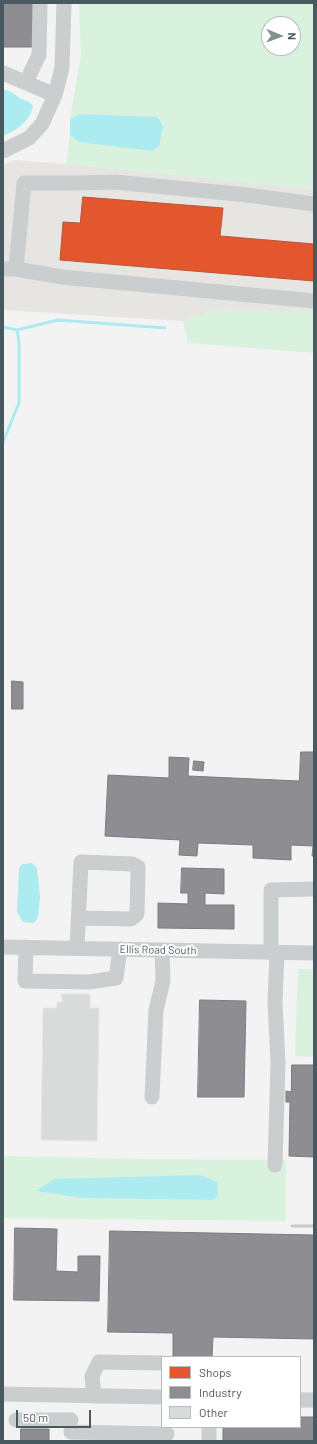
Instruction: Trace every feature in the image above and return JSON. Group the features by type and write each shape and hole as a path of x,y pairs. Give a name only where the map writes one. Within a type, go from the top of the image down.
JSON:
{"street":[{"path":"26,82 39,54 40,3"},
{"path":"3,151 29,138 34,133 42,124 55,95 62,68 64,3"},
{"path":"3,73 55,95"},
{"path":"314,204 247,195 116,182 24,183 10,269 62,277 314,301"},
{"path":"77,948 81,862 132,864 138,867 137,914 131,919 79,918"},
{"path":"275,1165 278,1063 271,890 314,889"},
{"name":"Ellis Road South","path":"3,947 314,953"},
{"path":"26,947 25,981 89,982 116,978 120,949"},
{"path":"152,1097 156,1010 163,981 162,950"},
{"path":"94,1396 92,1376 99,1362 161,1364"},
{"path":"3,1394 161,1397"},
{"path":"70,1396 71,1431"},
{"path":"301,1400 314,1400"},
{"path":"16,1420 71,1431 167,1434"},
{"path":"209,1428 209,1441"}],"shaded area":[{"path":"14,160 314,189 314,313 215,310 183,321 3,310 3,165"}],"green space":[{"path":"79,3 314,3 314,189 66,164 70,135 79,142 163,126 156,117 80,114 70,119 81,55"},
{"path":"215,310 314,313 314,353 188,343 183,321"},
{"path":"298,969 314,969 314,1057 295,1056"},
{"path":"3,1156 286,1160 286,1221 3,1218","holes":["36,1191 213,1200 83,1198"]}],"water":[{"path":"3,89 10,91 33,106 26,121 13,131 3,136"},
{"path":"80,114 157,117 163,126 159,146 152,151 79,142 70,135 70,119"},
{"path":"32,863 37,868 40,897 38,917 34,923 23,922 17,912 19,868 22,864"},
{"path":"200,1175 217,1182 218,1196 213,1200 83,1198 36,1191 55,1179"}],"building: Shops":[{"path":"83,197 223,208 220,236 314,244 314,281 60,260 63,222 80,223"}],"building: Industry":[{"path":"3,3 34,3 33,47 3,47"},
{"path":"12,681 23,682 23,709 12,709"},
{"path":"301,752 314,752 314,856 312,856 313,846 291,845 291,860 253,858 253,845 198,843 197,856 179,855 180,840 105,836 108,775 169,778 169,757 189,758 188,776 299,781"},
{"path":"194,761 204,762 203,771 193,770"},
{"path":"182,868 224,869 224,894 205,893 205,905 234,905 234,929 158,928 158,903 188,904 188,893 181,893"},
{"path":"200,1000 246,1001 244,1097 198,1097"},
{"path":"292,1065 314,1065 314,1157 289,1156 290,1102 286,1102 286,1091 291,1092"},
{"path":"15,1228 57,1229 56,1271 78,1272 78,1256 100,1256 99,1301 14,1300"},
{"path":"110,1231 314,1235 314,1339 213,1337 212,1356 173,1356 173,1333 108,1332"},
{"path":"301,1417 314,1417 314,1441 223,1441 223,1428 301,1428"},
{"path":"21,1429 49,1429 49,1441 21,1441"}],"building: Other":[{"path":"62,994 90,994 90,1008 99,1008 97,1141 41,1140 43,1008 57,1008 57,1002 62,1002"}],"waterway":[{"path":"17,330 58,320 165,328"},
{"path":"3,327 17,330 19,342 19,403 3,442"}],"railway":[{"path":"292,1226 314,1226"}]}
